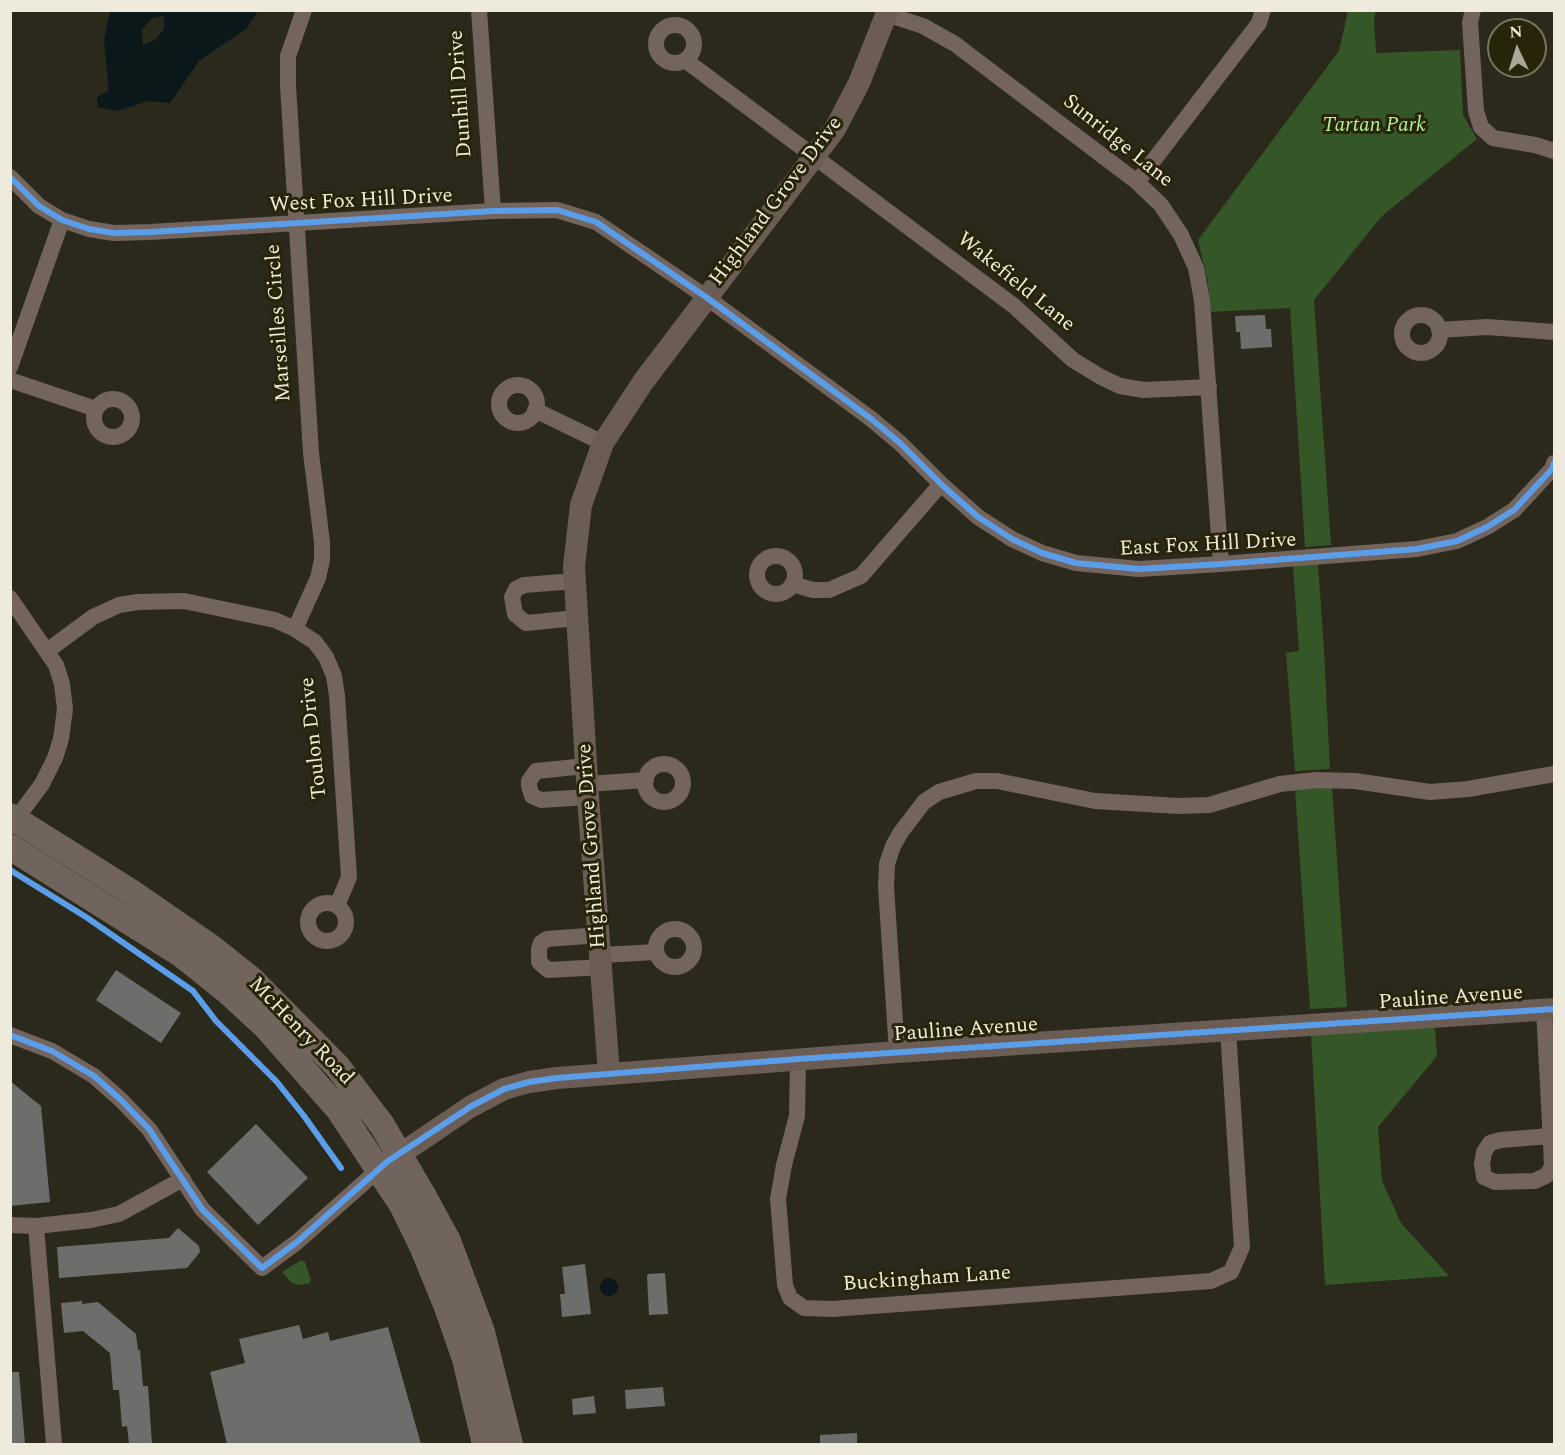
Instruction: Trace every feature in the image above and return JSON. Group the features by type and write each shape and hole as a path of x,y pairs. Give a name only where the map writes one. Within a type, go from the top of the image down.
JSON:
{"main road":[{"name":"McHenry Road","path":"12,821 140,898 212,948 252,980 337,1066 382,1125 448,1241 482,1332 510,1444"},
{"name":"McHenry Road","path":"10,847 182,955 227,991 266,1027 339,1110 402,1205 447,1307 465,1359 485,1444"}],"street":[{"name":"Marseilles Circle","path":"296,629 318,578 322,560 322,542 311,453 288,86 288,56 304,10"},
{"name":"Dunhill Drive","path":"478,10 493,211"},
{"path":"1137,182 1259,23 1263,10"},
{"path":"1473,10 1470,22 1476,111 1481,128 1493,138 1554,151"},
{"name":"Sunridge Lane","path":"887,12 923,26 955,44 1137,182 1161,205 1181,235 1196,268 1202,301 1221,564"},
{"name":"Highland Grove Drive","path":"609,1074 587,782 574,566 581,505 603,442 643,382 835,129 859,83 887,12"},
{"name":"Wakefield Lane","path":"685,60 814,154 1014,306 1074,360 1101,377 1120,386 1144,390 1209,387"},
{"name":"West Fox Hill Drive","path":"10,177 39,206 62,220 89,229 114,233 493,211 557,210 596,222 706,297"},
{"path":"10,367 62,220"},
{"name":"East Fox Hill Drive","path":"706,297 870,418 900,443 978,518 1012,539 1042,553 1076,564 1139,569 1417,549 1457,541 1487,527 1514,510 1554,467"},
{"path":"1439,330 1486,327 1554,332"},
{"path":"10,380 96,410"},
{"path":"536,410 603,442"},
{"path":"792,584 813,590 829,590 861,576 941,484"},
{"path":"575,581 524,585 516,590 512,597 515,614 526,623 577,618"},
{"path":"10,598 56,665 62,684 65,709 62,739 55,758 42,784 12,821"},
{"name":"Toulon Drive","path":"47,651 93,617 119,605 138,602 184,601 275,620 296,629 315,642 326,657 334,676 349,877 337,906"},
{"path":"897,1052 886,887 887,864 901,832 924,802 939,792 976,781 997,781 1095,801 1179,806 1209,805 1280,784 1316,780 1354,781 1430,792 1468,789 1554,774"},
{"path":"587,782 646,780"},
{"path":"601,952 656,952"},
{"path":"1549,1009 1550,1136"},
{"name":"Pauline Avenue","path":"399,1155 470,1107 504,1089 556,1078 897,1052 1549,1009"},
{"name":"Buckingham Lane","path":"798,1059 797,1116 778,1198 785,1285 790,1298 804,1308 832,1309 1211,1281 1231,1272 1242,1247 1228,1030"},
{"path":"10,1035 52,1051 94,1076 149,1129 202,1209 262,1268 297,1242 379,1169 399,1155"},
{"path":"10,1225 36,1226 91,1220 119,1214 183,1179"},
{"path":"36,1226 54,1444"}],"green space":[{"name":"Tartan Park","path":"1348,11 1376,11 1374,20 1376,53 1460,50 1463,115 1477,139 1382,216 1314,300 1331,545 1305,547 1290,308 1210,312 1208,283 1198,240 1339,51"},
{"path":"1318,564 1330,769 1295,771 1286,653 1299,651 1293,566"},
{"path":"1332,787 1347,1007 1310,1009 1295,789"},
{"path":"1435,1027 1437,1056 1378,1127 1382,1181 1401,1223 1449,1276 1325,1285 1311,1034"},
{"path":"301,1260 305,1262 311,1280 310,1283 299,1285 292,1283 282,1272"}],"shaded area":[{"path":"110,10 258,11 247,28 199,61 170,103 148,101 117,111 98,107 97,97 109,91 104,40","holes":["164,16 164,29 155,40 143,45 142,29 152,18"]},
{"path":"605,1278 613,1278 618,1283 616,1294 605,1296 600,1291 600,1283"}],"building":[{"path":"1265,315 1266,329 1271,329 1272,347 1241,349 1240,332 1236,332 1235,316"},
{"path":"116,970 181,1013 161,1043 96,1000"},
{"path":"10,1081 41,1106 50,1202 10,1206"},
{"path":"256,1124 308,1178 258,1225 207,1172"},
{"path":"178,1228 199,1246 200,1252 187,1268 59,1278 57,1247 169,1238"},
{"path":"585,1264 591,1314 562,1317 560,1294 565,1294 562,1267"},
{"path":"665,1273 668,1314 649,1315 647,1276 648,1274"},
{"path":"82,1301 82,1304 98,1302 136,1334 138,1350 140,1350 143,1386 148,1386 152,1444 129,1444 127,1426 122,1427 119,1390 113,1390 110,1353 83,1331 64,1333 61,1303"},
{"path":"299,1325 303,1339 328,1332 330,1341 388,1327 421,1444 227,1444 210,1372 245,1363 239,1339"},
{"path":"10,1372 19,1372 25,1444 10,1444"},
{"path":"663,1387 665,1406 626,1409 625,1390"},
{"path":"594,1396 596,1413 573,1415 572,1399"},
{"path":"857,1433 857,1444 820,1444 820,1435"}],"cycle path":[{"path":"10,177 39,206 62,220 89,229 114,233 493,211 557,210 596,222 706,297 870,418 900,443 978,517 1012,539 1042,553 1076,563 1139,569 1417,549 1457,541 1487,527 1514,510 1552,469 1554,463"},
{"path":"10,870 86,917 193,991 216,1021 277,1082 341,1168"},
{"path":"10,1035 52,1051 94,1076 121,1100 149,1129 202,1209 262,1268 297,1242 388,1161 470,1107 504,1089 529,1082 798,1059 1554,1009"}]}
